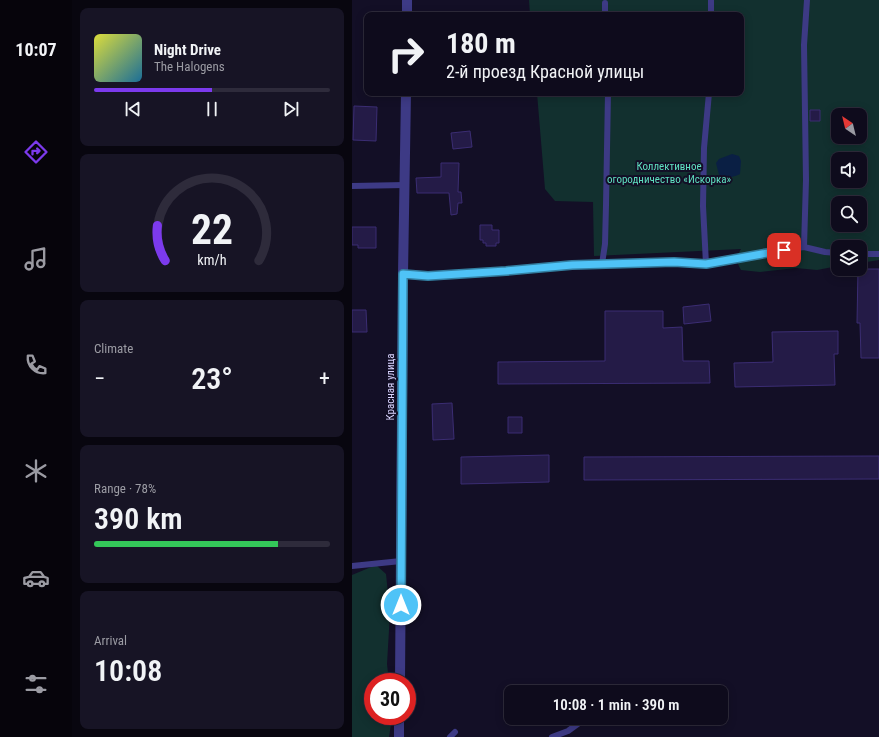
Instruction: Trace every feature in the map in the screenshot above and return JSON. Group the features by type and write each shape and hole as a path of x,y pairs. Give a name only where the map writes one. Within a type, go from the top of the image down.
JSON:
{"street":[{"path":"407,0 407,12"},
{"name":"Красная улица","path":"400,673 406,96"},
{"path":"399,725 399,737"}],"lane":[{"path":"710,12 711,0"},
{"path":"804,247 806,180 804,45 807,0"},
{"path":"605,2 606,12"},
{"path":"602,264 605,244 608,96"},
{"path":"706,264 703,206 704,148 709,96"},
{"path":"352,186 405,185"},
{"path":"403,274 436,276 602,264 674,262 706,264 728,261 762,253 804,247 831,252"},
{"path":"867,254 879,254"},
{"path":"352,566 401,561"},
{"path":"552,737 568,731 576,725"},
{"path":"450,737 455,732"}],"green space":[{"name":"Коллективное огородничество «Искорка»","path":"529,0 879,0 879,260 867,262 867,240 831,240 831,267 817,270 796,268 760,272 741,270 737,259 741,249 594,256 593,202 555,201 545,189 537,96 744,96 744,12 530,12"},
{"path":"376,565 386,574 390,613 387,664 388,673 364,673 364,725 391,725 389,737 352,737 352,575"}],"water":[{"path":"732,154 739,156 741,161 740,174 730,177 719,175 716,163 719,159"}],"building":[{"path":"354,106 377,107 376,141 353,140"},
{"path":"810,110 820,110 820,121 810,121"},
{"path":"470,131 472,147 453,149 451,133"},
{"path":"441,163 459,163 458,192 461,192 462,203 458,203 457,214 451,215 449,193 417,193 416,178 441,177"},
{"path":"480,225 492,225 492,230 499,230 499,243 496,243 496,246 486,246 486,243 483,243 483,240 480,240"},
{"path":"352,227 376,227 376,248 358,248 358,245 352,245"},
{"path":"867,269 879,269 879,358 861,358 860,323 857,323 858,276 867,276"},
{"path":"709,304 711,321 684,324 683,307"},
{"path":"352,310 366,310 367,332 352,332"},
{"path":"605,311 663,311 663,328 682,327 683,361 709,361 710,383 498,384 498,362 605,361"},
{"path":"838,331 838,354 834,354 835,385 735,387 734,363 773,362 772,332"},
{"path":"452,403 454,439 433,440 432,404"},
{"path":"508,417 522,417 522,433 508,433"},
{"path":"549,455 549,482 461,484 461,457"},
{"path":"879,456 879,479 584,480 584,457"}],"route":[{"path":"401,605 403,274 428,276 602,264 674,262 706,264 784,250"}]}
